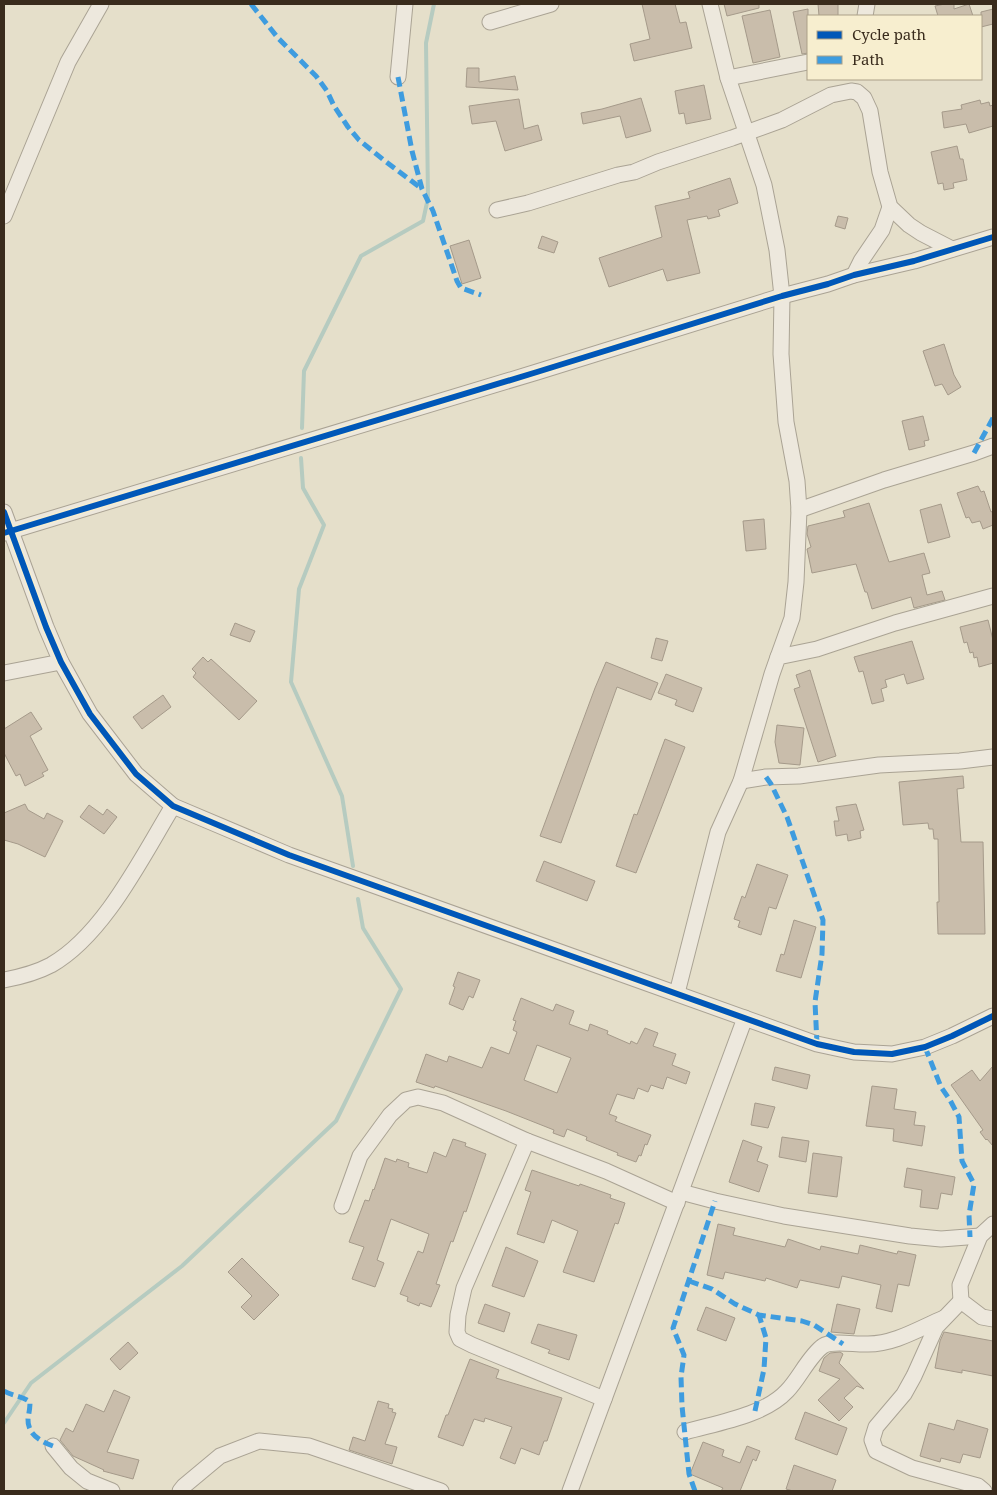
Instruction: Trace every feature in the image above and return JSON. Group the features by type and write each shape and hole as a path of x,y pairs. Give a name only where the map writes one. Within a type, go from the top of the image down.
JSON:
{"street":[{"path":"4,216 68,62 101,4"},
{"path":"398,77 405,4"},
{"path":"490,22 551,4"},
{"path":"677,993 718,832 740,780 772,674 792,618 796,582 799,510 797,480 786,422 781,354 782,296 771,213 757,163 728,78 710,4"},
{"path":"728,78 807,62"},
{"path":"497,210 528,203 618,175 634,172 782,120 831,95 857,86 870,111 880,172 890,207 921,234 952,249"},
{"path":"854,275 861,260 882,230 890,207"},
{"path":"7,532 555,367 782,296 993,236"},
{"path":"799,510 884,480 974,454 993,446"},
{"path":"4,512 7,532 46,627 62,662 90,714 136,774 173,806 289,855 817,1044 854,1052 892,1054 925,1047 993,1016"},
{"path":"778,657 817,649 895,623 993,596"},
{"path":"4,673 62,662"},
{"path":"740,780 799,776 879,765 960,761 993,757"},
{"path":"4,980 28,975 51,965 71,951 107,911 128,881 173,806"},
{"path":"570,1491 744,1018"},
{"path":"342,1206 360,1156 390,1114 406,1100 418,1098 443,1104 527,1141 679,1198 715,1202 784,1216 910,1236 941,1239 980,1236"},
{"path":"527,1141 464,1288 458,1315 457,1332 460,1339 472,1345 604,1399"},
{"path":"961,1302 960,1285 980,1236 993,1224"},
{"path":"961,1302 936,1327 904,1394 876,1427 872,1440 876,1451 912,1468 978,1486 984,1491"},
{"path":"961,1302 982,1317 993,1319"},
{"path":"685,1432 756,1412 770,1404 786,1392 823,1346 832,1344 871,1344 900,1338 944,1318"},
{"path":"180,1491 220,1456 259,1441 309,1446 441,1491"},
{"path":"53,1446 71,1468 87,1481 112,1491"}],"building":[{"path":"642,4 675,4 680,23 686,22 692,48 634,61 630,44 650,39"},
{"path":"724,4 759,4 759,8 727,16"},
{"path":"818,4 838,4 838,15 819,15"},
{"path":"954,4 954,9 969,4 973,15 938,15 935,6"},
{"path":"808,9 807,53 802,54 793,12"},
{"path":"993,9 993,24 982,27 981,12"},
{"path":"770,10 780,57 753,63 742,16"},
{"path":"467,68 479,68 479,82 515,76 518,90 466,87"},
{"path":"704,85 711,119 686,124 684,113 679,114 675,91"},
{"path":"641,98 651,131 626,138 620,116 583,124 581,113"},
{"path":"519,99 524,129 538,125 542,140 505,151 496,121 472,124 469,106"},
{"path":"980,100 981,104 989,102 990,106 993,105 993,126 969,133 966,124 944,128 942,112 962,109 961,105"},
{"path":"957,146 960,159 963,159 967,180 953,183 954,188 944,190 943,183 938,184 931,152"},
{"path":"730,178 738,203 718,210 720,216 708,219 707,216 687,220 700,273 667,281 663,269 609,287 599,258 662,237 655,206 690,198 688,192"},
{"path":"838,216 848,218 845,229 835,226"},
{"path":"542,236 558,242 554,253 538,248"},
{"path":"469,240 481,278 462,284 450,246"},
{"path":"944,344 954,375 961,387 948,395 942,384 935,386 923,351"},
{"path":"923,416 929,440 924,441 925,446 909,450 902,421"},
{"path":"978,486 981,492 984,491 991,512 993,511 993,525 983,529 980,521 972,523 969,517 966,518 957,493"},
{"path":"869,503 889,562 924,553 930,573 922,575 927,595 942,591 945,600 914,608 911,597 872,609 856,564 812,573 807,549 811,547 807,534 808,526 845,517 843,511"},
{"path":"941,504 950,537 928,543 920,510"},
{"path":"764,519 766,549 746,551 743,521"},
{"path":"988,620 993,640 993,663 979,667 977,657 974,658 973,652 970,653 967,642 964,643 960,627"},
{"path":"235,623 255,631 250,642 230,635"},
{"path":"656,638 668,641 662,661 651,658"},
{"path":"912,641 924,679 907,684 904,674 885,680 887,687 881,689 884,701 872,704 863,671 859,672 854,657"},
{"path":"203,657 208,662 211,659 257,701 239,720 193,677 196,673 192,669"},
{"path":"606,662 658,683 651,700 617,687 561,843 540,836"},
{"path":"810,670 836,756 818,762 794,689 800,687 796,675"},
{"path":"666,674 702,688 693,712 675,705 677,700 658,693"},
{"path":"163,695 171,707 142,729 133,717"},
{"path":"31,712 42,729 30,736 48,770 42,773 44,776 25,786 20,774 16,776 4,753 4,729"},
{"path":"777,725 804,728 800,765 779,763 775,742"},
{"path":"665,739 685,747 636,873 616,866 634,814 637,815"},
{"path":"963,776 964,788 957,789 961,842 983,842 985,934 938,934 938,839 934,839 933,829 929,829 928,823 903,825 899,782"},
{"path":"25,804 28,810 44,819 47,813 63,821 45,857 18,844 4,840 4,813"},
{"path":"856,804 864,830 860,831 861,838 848,841 847,834 836,836 834,821 839,821 836,807"},
{"path":"89,805 103,815 107,809 117,817 104,834 80,817"},
{"path":"544,861 595,881 587,901 536,881"},
{"path":"757,864 788,875 776,909 769,907 761,935 738,927 740,921 734,919 742,896 745,898"},
{"path":"794,920 816,927 801,978 776,971 781,954 784,955"},
{"path":"458,972 480,980 473,998 469,996 463,1010 449,1004"},
{"path":"521,998 553,1011 556,1004 574,1011 569,1024 588,1031 590,1024 608,1031 607,1034 630,1044 631,1041 637,1044 645,1028 658,1033 653,1046 676,1054 672,1065 690,1072 686,1084 667,1077 663,1089 651,1085 648,1092 638,1088 634,1099 617,1094 609,1114 617,1117 615,1121 651,1135 636,1162 617,1155 618,1153 586,1140 587,1137 567,1129 564,1137 553,1133 554,1130 506,1111 435,1086 434,1088 416,1082 426,1054 447,1062 449,1056 482,1068 491,1047 509,1054 517,1032 513,1030 516,1021 513,1020","holes":["537,1045 571,1058 557,1093 524,1080"]},
{"path":"993,1066 993,1146 980,1132 983,1130 951,1085 972,1070 980,1081"},
{"path":"775,1067 810,1075 807,1089 772,1080"},
{"path":"872,1086 897,1089 894,1109 916,1112 914,1125 925,1126 922,1146 893,1141 894,1129 866,1126"},
{"path":"755,1103 775,1107 768,1128 751,1125"},
{"path":"782,1137 809,1141 806,1162 779,1157"},
{"path":"453,1139 466,1143 465,1146 486,1154 466,1212 464,1211 453,1242 451,1241 436,1284 440,1285 431,1307 420,1303 419,1306 407,1301 408,1297 400,1294 418,1251 423,1253 429,1234 391,1219 377,1260 384,1263 375,1287 352,1279 364,1247 349,1242 365,1200 369,1201 374,1190 385,1158 396,1162 397,1159 409,1163 408,1167 427,1173 434,1152 446,1157"},
{"path":"743,1140 762,1147 757,1161 768,1165 759,1192 729,1182"},
{"path":"813,1153 842,1157 837,1197 808,1193"},
{"path":"907,1168 955,1177 952,1195 941,1193 938,1209 920,1207 922,1190 904,1187"},
{"path":"532,1170 611,1195 610,1198 625,1203 618,1224 615,1223 594,1282 563,1272 578,1231 552,1220 544,1243 517,1234 531,1192 525,1190"},
{"path":"718,1224 735,1228 733,1235 785,1247 788,1239 820,1250 821,1246 858,1254 860,1245 897,1254 898,1251 916,1255 909,1286 898,1284 892,1312 876,1308 881,1285 842,1276 839,1288 800,1280 797,1288 766,1278 765,1281 725,1272 723,1279 707,1275"},
{"path":"506,1247 538,1261 524,1297 492,1286"},
{"path":"242,1258 279,1295 254,1320 241,1307 252,1296 228,1272"},
{"path":"485,1304 510,1313 504,1332 478,1323"},
{"path":"837,1304 860,1309 854,1334 831,1332"},
{"path":"706,1307 735,1318 726,1341 697,1330"},
{"path":"538,1324 577,1335 569,1360 548,1353 550,1350 531,1343"},
{"path":"944,1332 993,1341 993,1376 962,1370 962,1373 935,1368 940,1341"},
{"path":"128,1342 138,1353 120,1370 110,1359"},
{"path":"840,1352 843,1354 839,1363 864,1389 857,1386 844,1398 853,1407 839,1421 818,1400 840,1379 819,1371 824,1358 830,1353"},
{"path":"470,1359 499,1370 496,1378 562,1398 547,1441 544,1441 539,1455 521,1448 515,1464 500,1458 512,1427 485,1418 484,1422 474,1419 463,1446 438,1437"},
{"path":"114,1390 130,1397 107,1452 139,1460 133,1479 103,1471 73,1456 60,1440 66,1428 73,1432 86,1404 104,1412"},
{"path":"378,1401 389,1404 388,1408 393,1409 392,1412 396,1413 385,1444 397,1447 392,1464 349,1450 353,1437 365,1441"},
{"path":"805,1412 847,1428 837,1455 795,1439"},
{"path":"957,1420 988,1429 980,1458 963,1454 960,1463 941,1458 940,1462 920,1456 929,1423 954,1430"},
{"path":"703,1442 724,1450 722,1456 740,1463 747,1446 760,1451 756,1461 753,1459 740,1491 721,1491 723,1488 690,1474"},
{"path":"794,1465 836,1480 832,1491 793,1491 786,1489"}],"waterway":[{"path":"302,428 304,371 361,256 423,221 428,198 426,43 434,4"},
{"path":"301,458 303,488 324,525 299,589 291,682 342,796 353,866"},
{"path":"4,1423 31,1383 182,1266 336,1121 401,989 363,928 358,899"}],"marked path":[{"path":"251,4 278,38 316,76 348,127 359,140 422,189"},
{"path":"398,77 412,151 422,189 433,211 457,281 461,288 481,295"},
{"path":"974,453 993,418"},
{"path":"766,777 787,817 823,920 822,954 815,1002 817,1044"},
{"path":"925,1047 941,1087 959,1117 962,1161 974,1184 969,1215 970,1237"},
{"path":"695,1491 689,1474 682,1406 681,1377 684,1355 673,1328 715,1201"},
{"path":"689,1281 712,1289 735,1304 759,1315 802,1321 814,1325 843,1344"},
{"path":"755,1411 764,1369 766,1338 759,1315"},
{"path":"4,1391 30,1402 28,1424 32,1433 43,1442 53,1446"}],"cycle path":[{"path":"4,533 782,296 854,275 914,261 993,237"},
{"path":"4,512 46,627 61,662 90,714 136,774 173,806 289,855 817,1044 854,1052 892,1054 925,1047 993,1016"}]}
